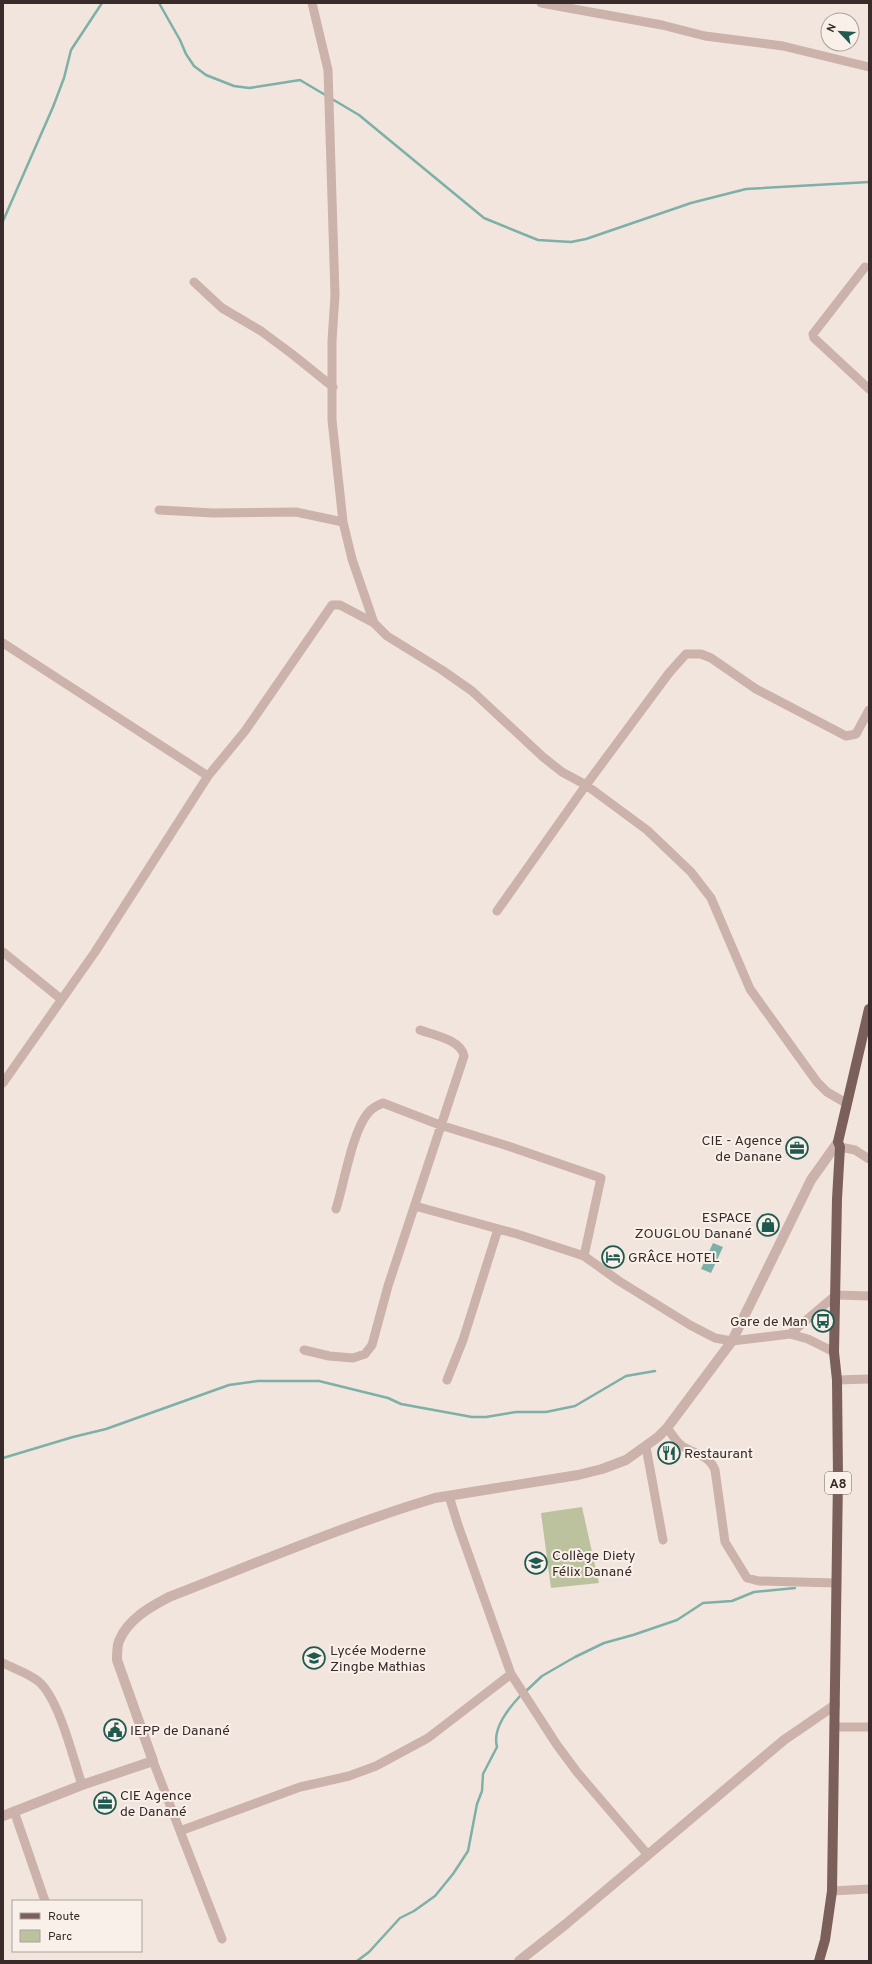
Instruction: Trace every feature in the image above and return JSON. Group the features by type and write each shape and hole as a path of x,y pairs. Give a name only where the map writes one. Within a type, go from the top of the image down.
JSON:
{"main road":[{"name":"A8","path":"819,1961 825,1940 832,1891 837,1380 834,1352 839,1145 846,1103 869,1009"}],"street":[{"path":"541,3 662,25 705,36 783,46 869,67"},
{"path":"314,4 328,70 335,295 332,341 332,420 343,522 350,552 374,623"},
{"path":"866,267 813,334 814,338 869,389"},
{"path":"194,282 222,308 261,331 333,387"},
{"path":"159,510 213,513 296,512 343,522"},
{"path":"3,1083 95,952 208,776 245,731 332,605 340,605 374,623 387,636 442,670 472,691 543,757 562,772 586,785 647,830 705,888 716,908 750,989 808,1071 827,1092 846,1103"},
{"path":"3,643 208,776"},
{"path":"497,911 586,785 669,673 686,654 701,654 711,658 756,689 846,736 856,734 869,710"},
{"path":"3,952 61,999"},
{"path":"304,1350 329,1356 349,1358 358,1357 369,1351 375,1336 388,1286 464,1056 463,1051 457,1044 420,1030"},
{"path":"336,1209 353,1147 363,1121 371,1110 383,1103 440,1125 602,1178 584,1256"},
{"path":"222,1940 152,1761 117,1660 119,1642 125,1630 135,1619 151,1606 184,1591 371,1519 435,1498 578,1475 626,1460 646,1447 667,1428 732,1341 811,1180 839,1145 855,1150 869,1159"},
{"path":"415,1206 498,1229 584,1256 619,1281 690,1325 715,1338 732,1341 790,1334 808,1339 834,1352"},
{"path":"447,1380 463,1340 498,1229"},
{"path":"790,1334 836,1295 869,1296"},
{"path":"837,1380 869,1379"},
{"path":"667,1428 681,1445 706,1458 712,1463 715,1470 725,1542 747,1578 759,1581 836,1583"},
{"path":"646,1447 663,1540"},
{"path":"449,1496 511,1674 557,1745 648,1855"},
{"path":"3,1663 34,1678 49,1693 63,1726 82,1785"},
{"path":"180,1831 300,1787 355,1774 376,1766 428,1738 511,1674"},
{"path":"519,1961 648,1855 784,1740 834,1705"},
{"path":"834,1727 869,1727"},
{"path":"3,1816 82,1785 152,1761"},
{"path":"14,1812 45,1900"},
{"path":"832,1891 869,1889"}],"green space":[{"path":"582,1507 599,1583 551,1588 541,1513"}],"water":[{"path":"713,1243 723,1247 711,1273 701,1269"}],"waterway":[{"path":"3,221 53,107 64,78 71,50 102,3"},
{"path":"159,3 180,40 186,54 194,66 206,75 234,86 249,88 300,80 327,96"},
{"path":"332,99 359,115 484,218 538,240 571,242 586,239 691,203 746,189 869,182"},
{"path":"3,1458 73,1437 106,1429 229,1385 258,1381 319,1381 388,1398 401,1404 472,1417 486,1417 516,1412 546,1412 575,1406 626,1376 655,1371"},
{"path":"525,1692 542,1676 575,1657 604,1643 677,1620 703,1603 732,1601 754,1592 795,1588"},
{"path":"357,1961 369,1952 400,1918 414,1911 435,1896 453,1874 468,1851 477,1804 482,1791 483,1774 497,1747 496,1740 499,1726 511,1706 521,1695"}],"place":[{"name":"CIE - Agence de Danane","path":"797,1148"},
{"name":"ESPACE ZOUGLOU Danané","path":"768,1225"},
{"name":"GRÂCE HOTEL","path":"613,1257"},
{"name":"Gare de Man","path":"823,1321"},
{"name":"Restaurant","path":"669,1453"},
{"name":"Collège Diety Félix Danané","path":"536,1563"},
{"name":"Lycée Moderne Zingbe Mathias","path":"314,1658"},
{"name":"IEPP de Danané","path":"115,1730"},
{"name":"CIE Agence de Danané","path":"105,1803"}]}
